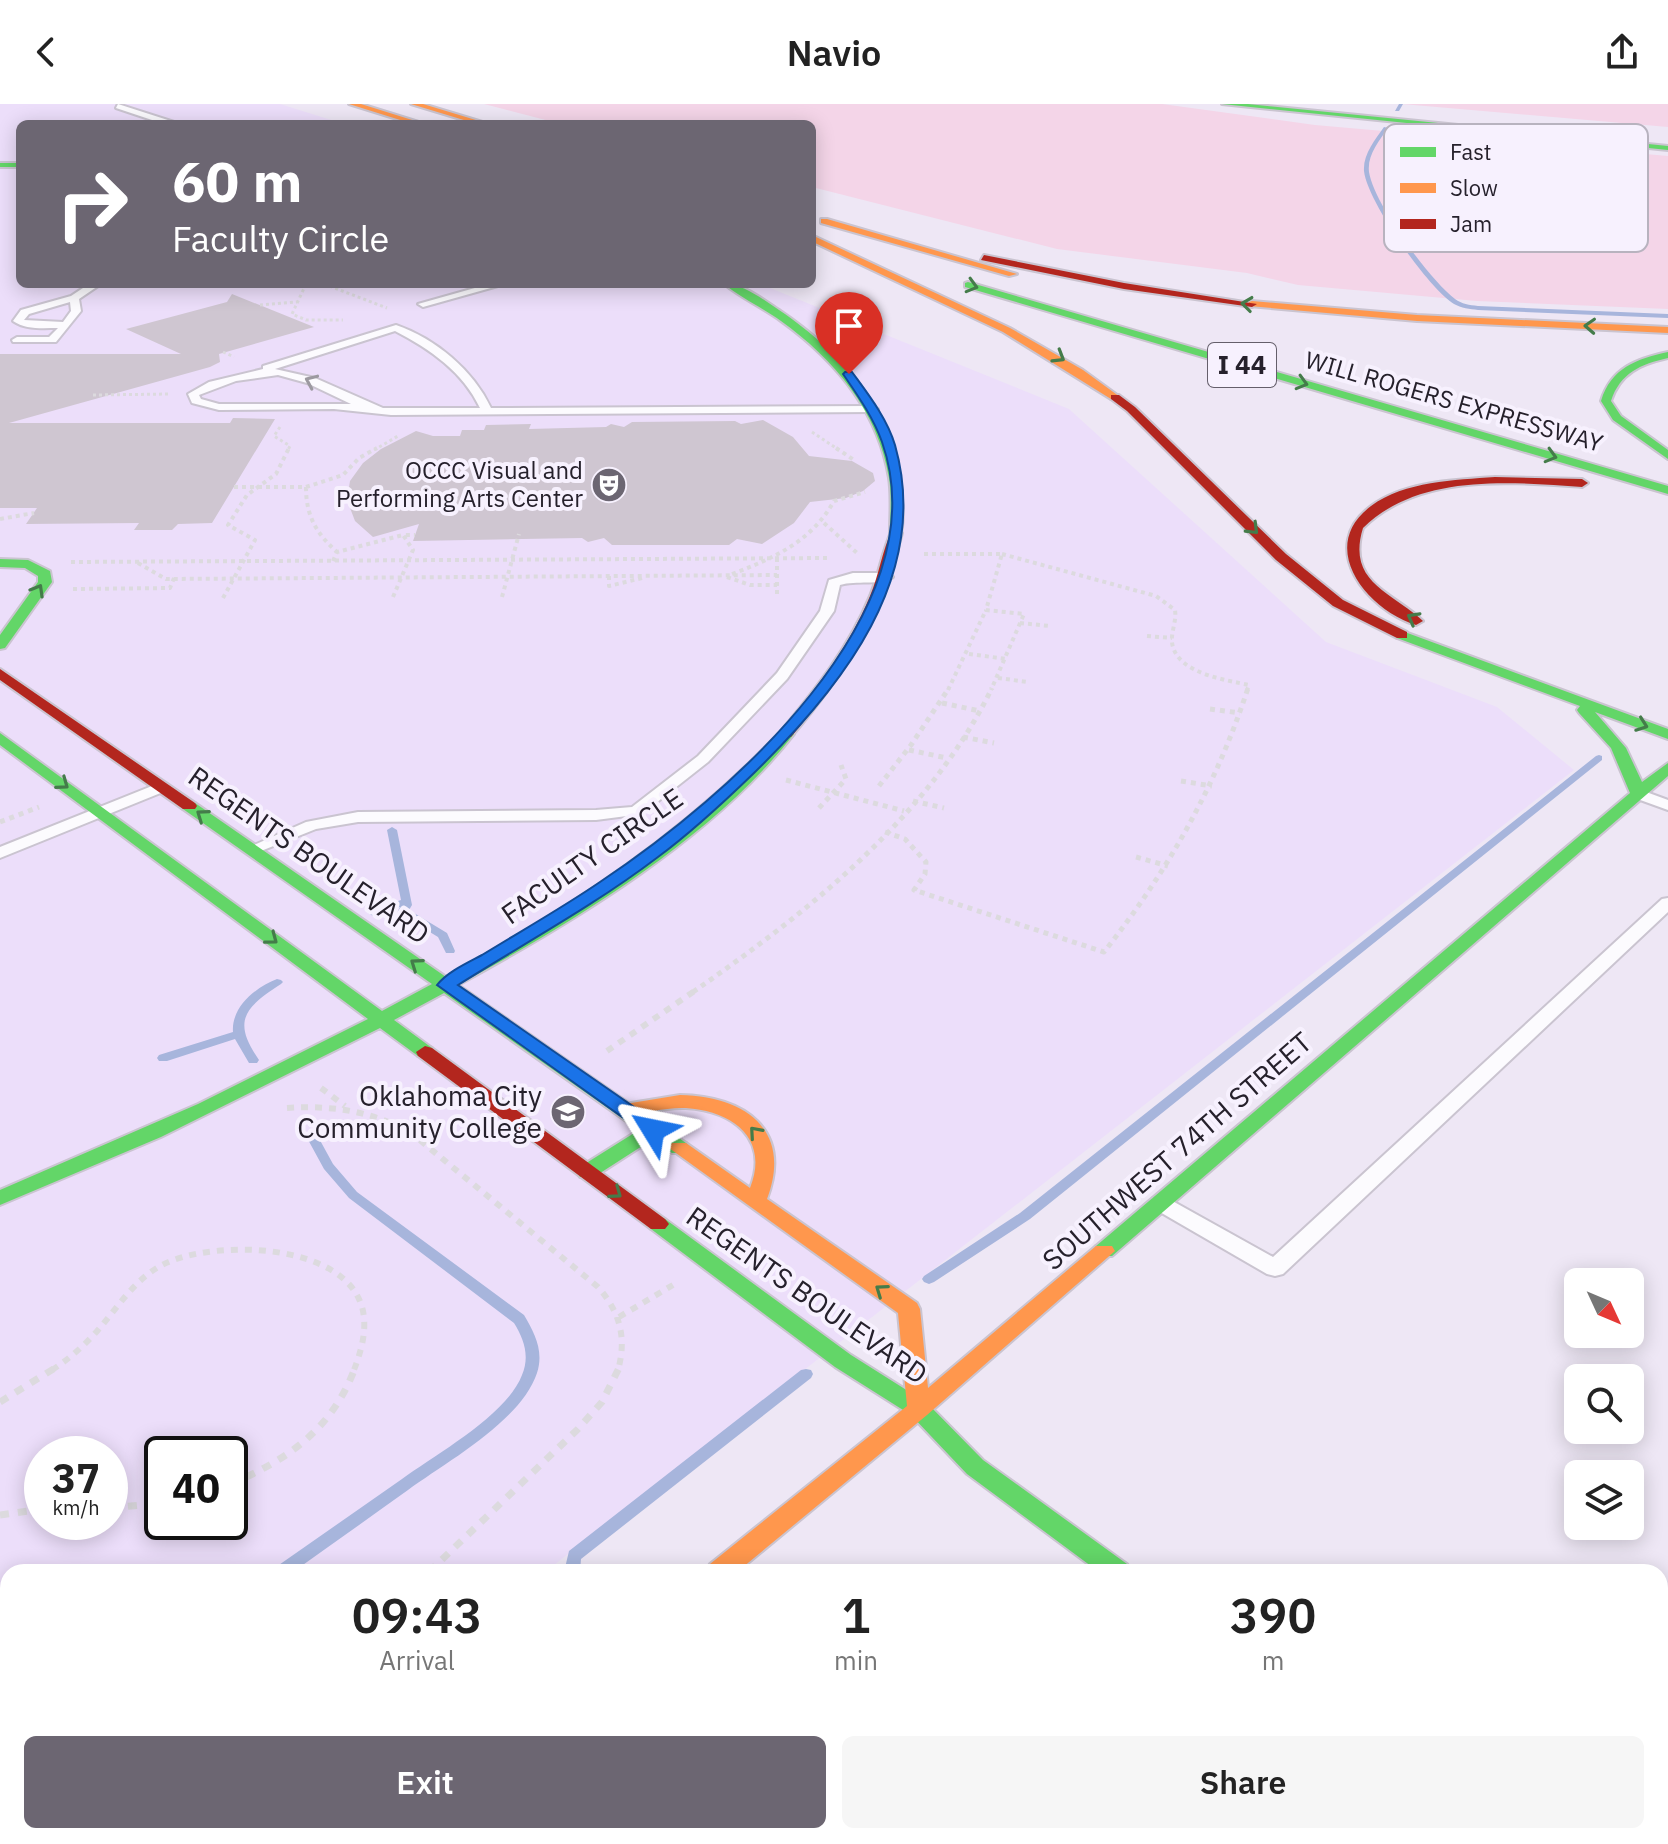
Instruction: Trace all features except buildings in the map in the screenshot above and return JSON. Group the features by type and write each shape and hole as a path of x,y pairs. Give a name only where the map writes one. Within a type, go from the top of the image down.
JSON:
{"main road":[{"path":"353,104 407,120"},
{"path":"415,104 471,120"},
{"path":"1226,104 1427,124"},
{"path":"1286,104 1498,124"},
{"path":"1648,138 1668,140"},
{"path":"1648,146 1668,148"},
{"path":"816,219 1117,304"},
{"path":"842,226 1074,277 1249,304 1388,317 1668,330"},
{"path":"816,241 1000,323 1091,378 1154,429 1281,557 1338,603 1408,638 1668,734"},
{"name":"WILL ROGERS EXPRESSWAY","path":"816,241 1668,491"},
{"name":"FACULTY CIRCLE","path":"0,1198 170,1126 446,985 551,922 653,853 760,762 798,722 835,673 870,618 893,556 898,498 888,444 872,409 849,374 787,318 736,288"},
{"path":"1668,355 1631,366 1617,374 1610,382 1606,401 1617,418 1668,458"},
{"name":"WILL ROGERS EXPRESSWAY","path":"1622,448 1668,458"},
{"path":"1668,491 1516,479 1434,487 1413,492 1379,507 1360,525 1353,545 1358,568 1368,584 1406,615 1476,648 1668,718"},
{"path":"0,563 28,564 45,574 39,591 0,645"},
{"name":"REGENTS BOULEVARD","path":"0,673 909,1309 919,1409"},
{"path":"1563,695 1600,721 1620,743 1638,794"},
{"name":"REGENTS BOULEVARD","path":"0,738 843,1361 919,1409"},
{"name":"SOUTHWEST 74TH STREET","path":"729,1564 919,1409 1668,768"},
{"path":"625,1110 670,1101 698,1103 721,1108 742,1119 758,1132 767,1148 770,1169 766,1186 755,1202"},
{"path":"587,1172 653,1130"},
{"path":"919,1409 975,1467 1107,1564"}],"lane":[{"path":"119,106 159,120"},
{"path":"66,325 28,325 18,318 25,312 74,298 90,288"},
{"path":"423,304 485,288"},
{"path":"17,340 52,340 76,311 74,298"},
{"path":"266,371 273,364 396,328 409,334 462,374 477,391 487,411"},
{"path":"382,411 357,404 292,373 266,371 210,385 196,391 193,398 202,404 219,407 334,406 382,411 872,409"},
{"path":"251,850 312,825 358,817 607,815 636,811 703,759 782,676 827,611 834,583 853,577 886,577"},
{"path":"0,853 162,787"},
{"path":"1638,794 1668,805"},
{"path":"1160,1203 1275,1268 1668,903"}],"path":[{"path":"304,288 292,314 306,320 342,320 357,316"},
{"path":"260,305 297,302"},
{"path":"372,312 387,307"},
{"path":"93,395 176,394"},
{"path":"223,598 255,540 228,525 247,495 261,487 269,476 276,474 290,446 274,436 286,419"},
{"path":"807,428 844,456 860,462"},
{"path":"234,487 306,487 343,475 359,458 402,433"},
{"path":"306,487 305,504 309,522 337,552"},
{"path":"727,576 770,558 824,523 834,501 860,495 870,489"},
{"path":"0,519 34,513"},
{"path":"824,523 865,558 850,558"},
{"path":"502,597 519,534"},
{"path":"337,552 403,535 415,535"},
{"path":"393,597 413,550 403,535"},
{"path":"333,561 337,552"},
{"path":"885,832 905,839 926,862 925,874 914,890 1104,952 1140,908 1168,866 1212,786 1249,685 1195,669 1177,655 1172,638 1176,611 1166,600 1002,554 910,554"},
{"path":"879,786 942,703 969,654 1002,554"},
{"path":"777,558 777,596"},
{"path":"64,562 836,558"},
{"path":"135,562 166,579 777,575"},
{"path":"609,576 608,586 651,576"},
{"path":"716,576 750,585 777,585"},
{"path":"73,589 170,588 174,578"},
{"path":"573,1073 738,960 806,905 905,811 981,711 1008,659 1024,614 986,610"},
{"path":"1020,623 1050,626"},
{"path":"1147,636 1172,638"},
{"path":"969,654 1008,659"},
{"path":"998,678 1028,682"},
{"path":"942,703 981,711"},
{"path":"1210,709 1240,713"},
{"path":"963,737 994,743"},
{"path":"909,750 948,758"},
{"path":"819,808 846,779 841,765"},
{"path":"782,778 905,811"},
{"path":"1181,781 1212,786"},
{"path":"913,801 944,808"},
{"path":"0,822 52,802"},
{"path":"1136,857 1168,866"},
{"path":"316,1084 346,1107"},
{"path":"275,1109 346,1107 387,1118 410,1132 598,1287 613,1303 619,1317 624,1343 618,1371 604,1396 578,1429 437,1564"},
{"path":"0,1402 67,1360 90,1340 144,1277 173,1260 246,1249 285,1252 314,1259 345,1280 355,1293 362,1313 364,1341 354,1374 330,1416 305,1443 276,1463 248,1476"},
{"path":"619,1317 710,1263"},
{"path":"0,1515 24,1512"}],"shaded area":[{"name":"Oklahoma City Community College","path":"0,104 280,104 331,120 16,120 16,288 770,288 1069,409 1326,642 1497,707 1574,770 555,1564 0,1564"},
{"path":"484,104 1162,104 1384,131 1384,252 1648,252 1648,154 1668,156 1668,309 1477,301 1298,285 1247,273 1057,249 816,188 816,120 546,120"},
{"path":"1402,104 1668,104 1668,127"}],"waterway":[{"path":"1397,110 1401,104"},
{"path":"1384,131 1369,154 1367,173 1384,211"},
{"path":"1411,252 1444,292 1462,305 1668,316"},
{"path":"929,1279 1025,1216 1599,758"},
{"path":"392,830 407,905 401,915"},
{"path":"373,913 406,902"},
{"path":"405,912 443,935 450,951"},
{"path":"239,1034 238,1025 246,1006 277,982"},
{"path":"163,1058 239,1034"},
{"path":"239,1034 253,1060"},
{"path":"292,1564 490,1424 513,1401 529,1376 533,1363 533,1349 519,1319 353,1195 328,1166 312,1136"},
{"path":"573,1564 574,1556 806,1374"}],"traffic: fast":[{"path":"1226,104 1427,124"},
{"path":"1648,146 1668,148"},
{"path":"0,165 16,165"},
{"path":"968,285 1668,490"},
{"path":"736,288 812,340 857,387 874,414 887,445 895,478 896,533"},
{"path":"1668,355 1628,368 1614,381 1606,401 1617,418 1668,456"},
{"path":"0,563 28,564 45,574 45,582 0,645"},
{"path":"1402,635 1668,734"},
{"path":"1584,710 1604,728 1618,748 1638,794"},
{"path":"0,1198 103,1155 255,1084 455,979 558,920 656,853 702,816 746,777 786,734"},
{"path":"0,738 425,1052"},
{"path":"1104,1251 1668,768"},
{"path":"189,806 679,1148"},
{"path":"587,1172 653,1130"},
{"path":"658,1224 843,1361 919,1409 975,1467 1107,1564"}],"traffic: slow":[{"path":"353,104 407,120"},
{"path":"415,104 471,120"},
{"path":"824,221 1012,274"},
{"path":"816,240 1007,330 1115,397"},
{"path":"1252,304 1417,318 1668,330"},
{"path":"625,1110 688,1102 710,1105 744,1119 756,1131 766,1162 755,1202"},
{"path":"679,1148 909,1309 919,1409"},
{"path":"729,1564 919,1409 1104,1251"}],"traffic: jam":[{"path":"984,258 1124,286 1252,304"},
{"path":"1115,397 1131,409 1281,557 1338,603 1402,635"},
{"path":"1416,621 1374,593 1355,562 1357,528 1376,508 1400,496 1462,483 1528,480 1582,483"},
{"path":"786,734 824,687 855,641 878,592 896,533"},
{"path":"0,673 189,806"},
{"path":"425,1052 658,1224"}],"place":[{"name":"OCCC Visual and Performing Arts Center","path":"609,485"},
{"name":"Oklahoma City Community College","path":"568,1112"}],"route":[{"path":"653,1130 446,985 605,887 709,808 798,722 851,649 870,618 884,586 893,556 898,498 888,444 881,426 849,374"}]}
